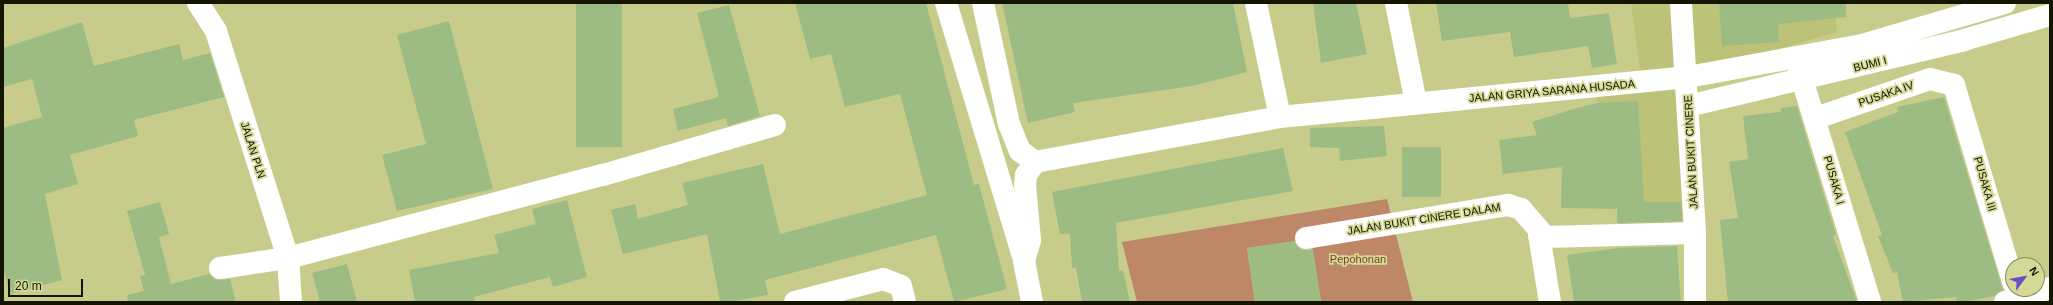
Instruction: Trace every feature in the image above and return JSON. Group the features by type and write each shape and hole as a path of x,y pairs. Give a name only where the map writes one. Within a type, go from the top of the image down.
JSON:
{"street":[{"name":"JALAN PLN","path":"198,3 216,31 288,258 291,302"},
{"path":"946,3 1024,261 1025,301"},
{"path":"983,3 1009,124 1027,157 1026,175 1030,240 1024,261"},
{"path":"1256,3 1280,117"},
{"path":"1396,3 1416,103"},
{"name":"JALAN BUKIT CINERE","path":"1681,3 1688,77 1688,106 1695,233 1695,302"},
{"name":"BUMI I","path":"1688,77 1862,45 2005,3"},
{"name":"BUMI I","path":"1688,106 1803,80 2050,15"},
{"name":"PUSAKA I","path":"1795,58 1816,118 1870,302"},
{"name":"JALAN GRIYA SARANA HUSADA","path":"990,150 1027,157 1280,117 1688,77"},
{"name":"PUSAKA IV","path":"1816,118 1930,79 1957,87"},
{"name":"PUSAKA III","path":"1957,87 2005,264"},
{"path":"220,268 288,258 602,175 775,125"},
{"name":"JALAN BUKIT CINERE DALAM","path":"1306,238 1508,205 1521,209 1540,235"},
{"path":"1550,302 1540,235 1695,233"},
{"path":"795,302 883,279 901,286 906,302"}],"shaded area":[{"path":"1631,3 1834,3 1837,32 1698,73 1703,235 1623,236 1593,78 1640,71"}],"green space":[{"name":"Pepohonan","path":"1387,199 1413,302 1321,302 1311,239 1247,248 1255,302 1137,302 1122,242"}],"building":[{"path":"576,3 622,3 622,147 576,147"},
{"path":"795,3 926,3 974,185 979,184 1007,289 954,302 936,235 765,280 768,295 729,302 720,302 707,234 623,254 611,210 635,204 638,219 688,205 682,183 763,164 780,234 927,195 900,94 845,107 831,54 810,59"},
{"path":"1002,3 1233,3 1247,72 1192,86 1073,103 1075,112 1028,123"},
{"path":"1313,3 1356,3 1367,54 1321,63"},
{"path":"1436,3 1568,3 1570,18 1609,13 1617,64 1592,68 1588,46 1514,57 1510,32 1442,41"},
{"path":"1719,3 1846,3 1846,17 1778,24 1779,42 1722,46"},
{"path":"729,5 760,116 728,126 726,118 678,131 673,109 719,97 697,13"},
{"path":"449,21 493,189 397,211 382,155 426,144 397,35"},
{"path":"82,22 94,66 179,44 183,60 210,53 224,97 134,120 138,136 70,155 78,184 45,194 62,280 10,294 3,267 3,128 42,117 32,79 3,87 3,48"},
{"path":"1944,97 2003,290 1995,296 1965,302 1957,302 1956,297 1903,302 1897,272 1893,273 1878,236 1882,235 1845,132 1898,112 1897,107"},
{"path":"1638,101 1644,202 1681,202 1682,221 1617,223 1617,209 1561,208 1562,167 1503,174 1499,140 1537,135 1532,122 1597,103"},
{"path":"1797,106 1836,235 1833,236 1857,302 1728,302 1720,220 1738,218 1729,162 1748,159 1743,116 1781,112 1781,108"},
{"path":"1384,126 1387,156 1340,161 1339,148 1310,147 1310,128"},
{"path":"1402,147 1441,147 1441,197 1402,197"},
{"path":"1283,148 1293,191 1116,223 1119,271 1123,270 1130,302 1082,302 1076,268 1072,268 1070,234 1060,234 1052,192"},
{"path":"567,200 587,277 553,287 550,277 474,297 475,302 415,302 409,270 499,253 494,235 536,224 532,209"},
{"path":"160,202 169,234 159,237 171,284 209,274 216,280 230,279 236,302 128,302 127,295 144,291 140,276 145,275 127,211"},
{"path":"1294,241 1301,250 1313,250 1321,302 1255,302 1247,248"},
{"path":"1677,246 1681,302 1574,302 1567,255 1618,248"},
{"path":"347,264 357,302 320,302 312,273"}]}
